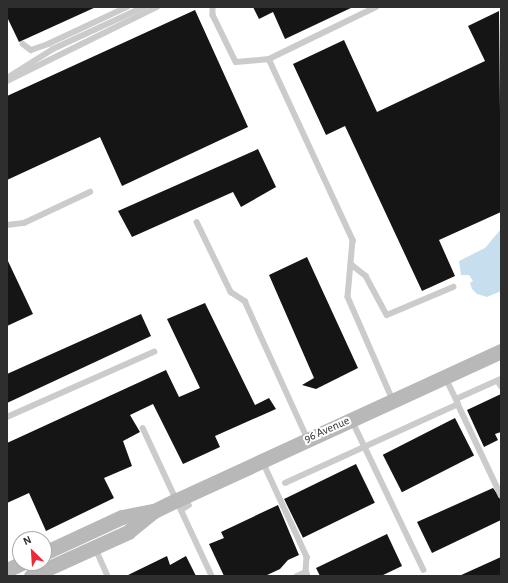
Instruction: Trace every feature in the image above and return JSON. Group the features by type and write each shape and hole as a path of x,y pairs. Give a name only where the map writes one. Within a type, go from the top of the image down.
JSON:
{"main road":[{"name":"96 Avenue","path":"52,549 122,517 182,505 262,460 501,351"},
{"name":"96 Avenue","path":"39,574 128,532 154,511"}],"lane":[{"path":"23,44 31,50 48,44 127,7"},
{"path":"7,78 53,49 144,7"},
{"path":"7,81 157,7"},
{"path":"213,7 213,15 236,62 269,59 376,7"},
{"path":"269,59 353,240 348,297 393,400"},
{"path":"7,225 24,223 90,192"},
{"path":"197,222 231,292 245,301 308,439"},
{"path":"352,265 366,276 387,315 454,288"},
{"path":"7,417 154,352"},
{"path":"445,377 501,495"},
{"path":"285,483 500,382"},
{"path":"352,419 424,570"},
{"path":"143,428 182,505 212,576"},
{"path":"262,460 307,557 307,574 297,576"},
{"path":"95,547 108,576"}],"water":[{"path":"501,229 501,291 487,297 477,294 472,289 470,283 473,281 469,275 461,275 459,261 485,248"}],"building":[{"path":"7,7 96,7 19,42 7,17"},
{"path":"253,7 353,7 285,39 273,12 259,19"},
{"path":"195,10 248,127 122,186 100,137 7,180 7,96"},
{"path":"499,11 501,212 439,240 455,276 422,291 345,126 326,135 293,64 344,40 377,112 485,61 468,26"},
{"path":"258,149 276,187 241,207 233,192 132,237 118,211"},
{"path":"307,257 358,368 316,389 302,385 314,378 269,275"},
{"path":"7,259 33,314 7,326"},
{"path":"205,303 255,405 269,398 276,409 215,436 220,447 183,464 153,404 130,415 140,432 123,441 132,466 104,478 114,498 46,531 29,493 7,503 7,443 166,370 179,397 200,388 167,319"},
{"path":"141,314 151,336 7,403 7,374"},
{"path":"501,394 501,432 495,434 498,440 484,447 467,410"},
{"path":"455,418 474,455 402,492 383,455"},
{"path":"356,464 375,503 303,538 284,499"},
{"path":"493,488 501,499 501,520 432,553 417,522"},
{"path":"278,505 299,555 288,560 280,569 265,576 224,576 209,544 224,538 221,532"},
{"path":"387,534 402,566 381,576 320,576 316,568"},
{"path":"167,556 170,565 186,556 196,576 126,576"},
{"path":"501,557 501,576 459,576"}]}
